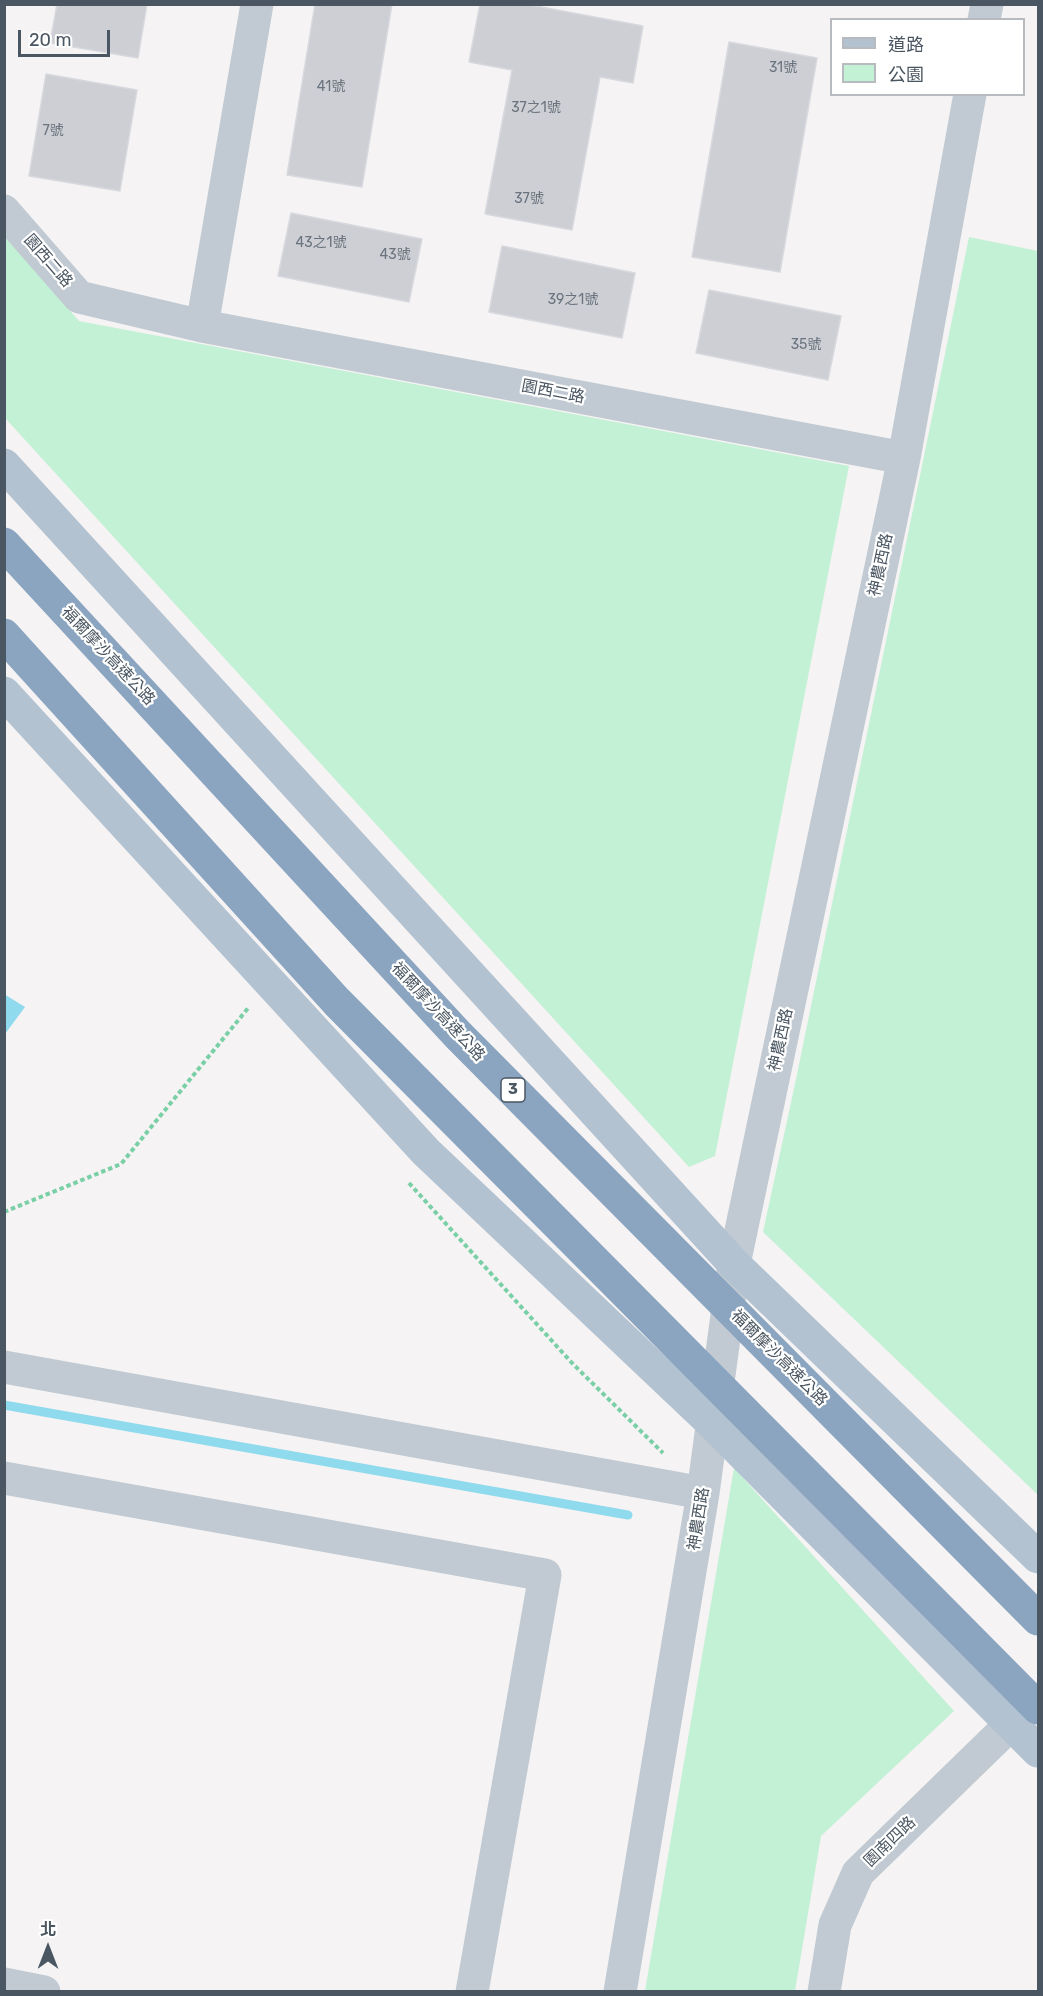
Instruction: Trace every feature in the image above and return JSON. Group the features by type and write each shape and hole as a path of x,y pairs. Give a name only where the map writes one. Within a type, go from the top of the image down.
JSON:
{"highway":[{"name":"福爾摩沙高速公路","path":"4,544 458,1035 1038,1619"},
{"path":"4,635 337,1002 1025,1716"}],"main road":[{"path":"4,465 734,1264 1038,1557"},
{"path":"4,693 426,1152 1025,1716 1038,1751"}],"street":[{"path":"202,326 257,4"},
{"name":"神農西路","path":"620,1992 703,1493 734,1264 904,458 970,96"},
{"name":"園西二路","path":"4,211 79,297 202,326 904,458"},
{"path":"4,1367 703,1493"},
{"path":"4,1478 545,1575 472,1992"},
{"name":"園南四路","path":"824,1992 835,1926 858,1873 1025,1716"},
{"path":"4,1984 44,1992"}],"path":[{"path":"4,1212 121,1164 249,1007"}],"green space":[{"path":"4,235 79,321 849,466 715,1156 689,1167 5,418"},
{"path":"969,237 1038,251 1038,1495 763,1232"},
{"path":"734,1468 954,1711 821,1836 795,1991 645,1991"}],"water":[{"path":"4,994 25,1007 5,1034 4,1034"}],"building":[{"path":"57,4 147,4 138,58 50,43"},
{"path":"315,4 392,4 362,187 287,175"},
{"path":"480,4 525,4 643,26 633,83 600,77 572,230 485,214 512,70 469,62"},
{"path":"729,42 817,58 780,272 692,257"},
{"path":"46,74 137,90 120,191 29,176"},
{"path":"291,213 422,239 409,302 278,276"},
{"path":"502,246 635,273 622,338 489,312"},
{"path":"709,290 841,316 828,380 696,353"}],"waterway":[{"path":"4,1405 628,1515"}]}
